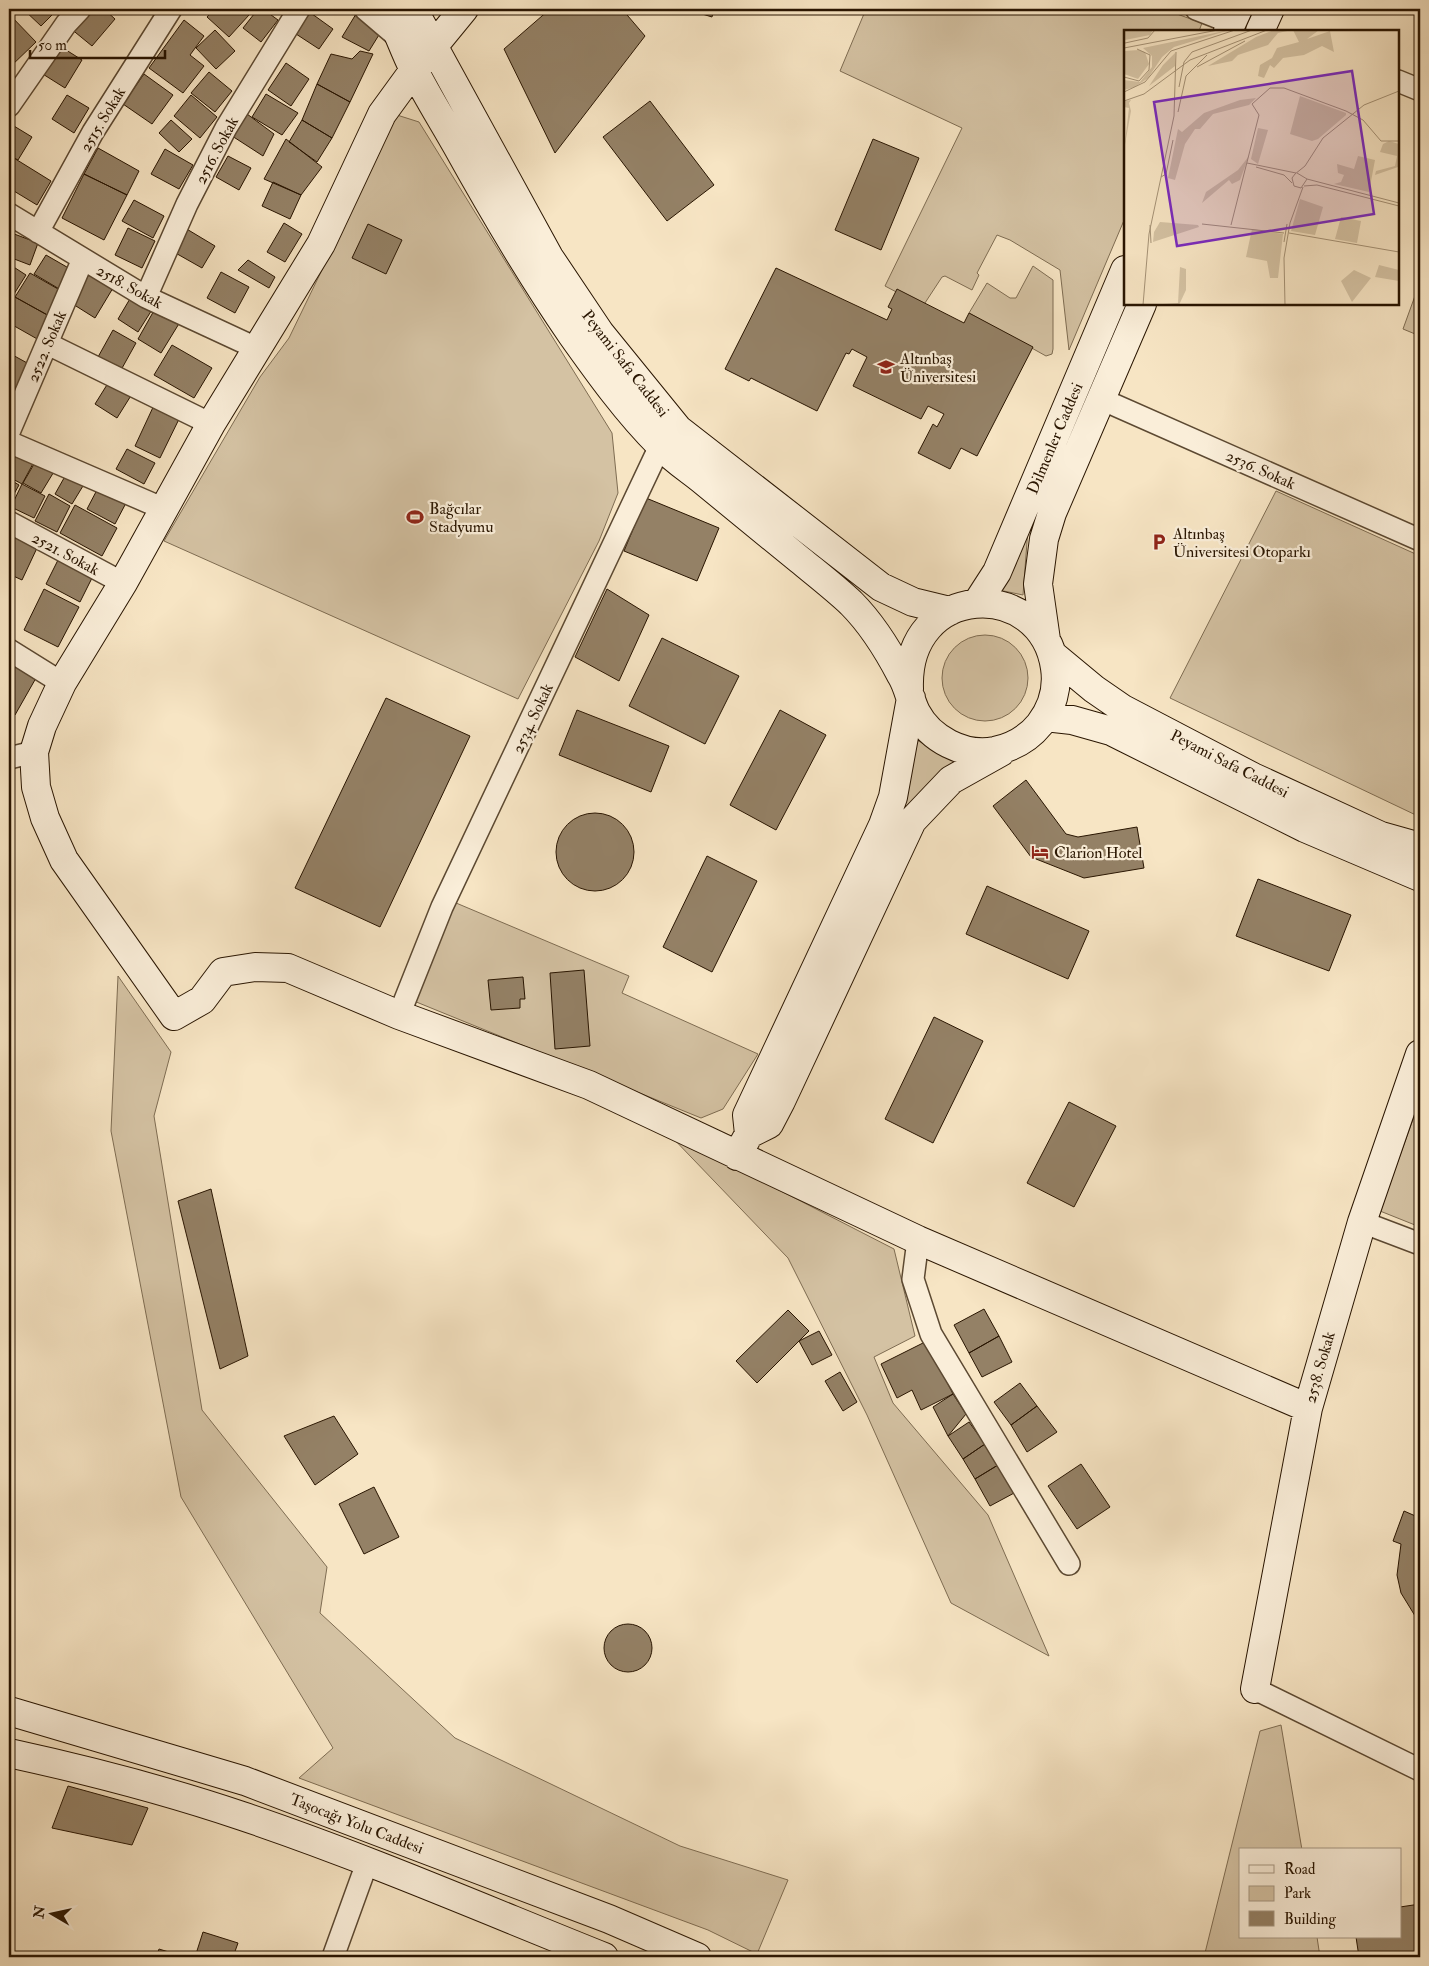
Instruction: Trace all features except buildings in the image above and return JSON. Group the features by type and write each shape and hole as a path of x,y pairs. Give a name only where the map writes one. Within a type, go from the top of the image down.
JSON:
{"street":[{"path":"9,106 66,24 80,9"},
{"name":"2515. Sokak","path":"38,232 93,132 171,9"},
{"name":"2516. Sokak","path":"146,297 187,204 226,128 299,9"},
{"path":"365,9 403,41"},
{"path":"387,9 403,41 414,70 502,228 546,297 606,383 669,437 853,605 882,642 910,694 916,711 928,730 947,743 968,751 983,752 1012,746"},
{"name":"Peyami Safa Caddesi","path":"412,9 549,257 669,437 881,587 912,602 950,611"},
{"path":"464,9 414,70 382,114 321,244 210,424 123,583 62,683 42,726 21,755 36,787 45,818 64,860 174,1016 202,1000 222,972 255,967 288,968 399,1014 743,1145 918,1240 1308,1408"},
{"path":"1196,9 1233,21"},
{"path":"1399,81 1420,90"},
{"name":"2518. Sokak","path":"9,214 146,297 256,348"},
{"name":"2522. Sokak","path":"9,432 83,259"},
{"name":"Dilmenler Caddesi","path":"977,604 1001,562 1124,272"},
{"name":"Dilmenler Caddesi","path":"1049,647 1038,584 1044,539 1052,513 1142,305"},
{"path":"48,344 210,424"},
{"name":"2536. Sokak","path":"1101,399 1420,540"},
{"name":"2534. Sokak","path":"399,1014 442,906 669,437"},
{"path":"9,442 164,509"},
{"name":"2521. Sokak","path":"9,522 123,583"},
{"path":"977,604 996,604 1015,611 1031,622 1049,647 1056,686 1046,717 1025,738 952,780 912,821 781,1101 768,1124 743,1145 747,1115 883,825 893,797 910,694 908,672 911,655 919,638 930,625 950,611 977,604"},
{"name":"Peyami Safa Caddesi","path":"1049,647 1094,689 1123,709 1253,777 1381,836 1420,847"},
{"path":"9,650 62,683"},
{"name":"Peyami Safa Caddesi","path":"1046,717 1072,720 1111,731 1305,828 1420,876"},
{"name":"2538. Sokak","path":"1255,1689 1308,1408 1362,1222 1420,1054"},
{"path":"1362,1222 1420,1244"},
{"path":"918,1240 913,1279 931,1334 1070,1564"},
{"path":"1255,1689 1420,1770"},
{"name":"Taşocağı Yolu Caddesi","path":"9,1711 245,1781 609,1919 681,1954"},
{"path":"9,1742 84,1769"},
{"name":"Taşocağı Yolu Caddesi","path":"9,1752 84,1769 241,1816 367,1863 604,1957"},
{"path":"333,1957 367,1863 370,1846 362,1825"}],"green space":[{"path":"866,9 1163,9 1202,23 1199,30 1124,30 1124,220 1069,350 1060,270 1010,240 997,235 977,273 979,275 972,290 945,276 942,277 923,306 885,286 962,128 840,71"},
{"name":"Bağcılar Stadyumu","path":"397,115 419,122 612,433 618,493 599,541 518,699 164,541 260,377 289,338"},
{"path":"1033,266 1053,280 1053,349 1052,354 1046,356 969,313 987,283 1010,298 1016,298"},
{"path":"1420,282 1420,336 1403,329"},
{"path":"1276,491 1420,556 1420,817 1170,698"},
{"path":"1028,529 1023,595 999,590"},
{"path":"985,635 1001,639 1015,648 1024,662 1028,678 1024,694 1015,708 1001,717 985,721 969,717 955,708 946,694 942,678 946,662 955,648 969,639"},
{"path":"910,736 958,764 901,812"},
{"path":"449,900 629,976 622,993 758,1054 723,1109 701,1118 409,999"},
{"path":"118,976 171,1052 154,1116 202,1410 327,1567 320,1613 455,1738 680,1846 788,1880 757,1954 708,1930 299,1778 333,1748 181,1497 111,1131"},
{"path":"1420,1100 1420,1227 1380,1211"},
{"path":"668,1133 894,1249 915,1336 874,1357 893,1403 988,1515 1049,1656 951,1603 867,1415 788,1258"},
{"path":"1281,1725 1302,1848 1239,1848 1239,1938 1317,1938 1320,1957 1204,1957 1260,1731"}],"place":[{"name":"Altınbaş Üniversitesi","path":"886,367"},
{"name":"Bağcılar Stadyumu","path":"415,517"},
{"name":"Altınbaş Üniversitesi Otoparkı","path":"1159,542"},
{"name":"Clarion Hotel","path":"1040,852"}]}
